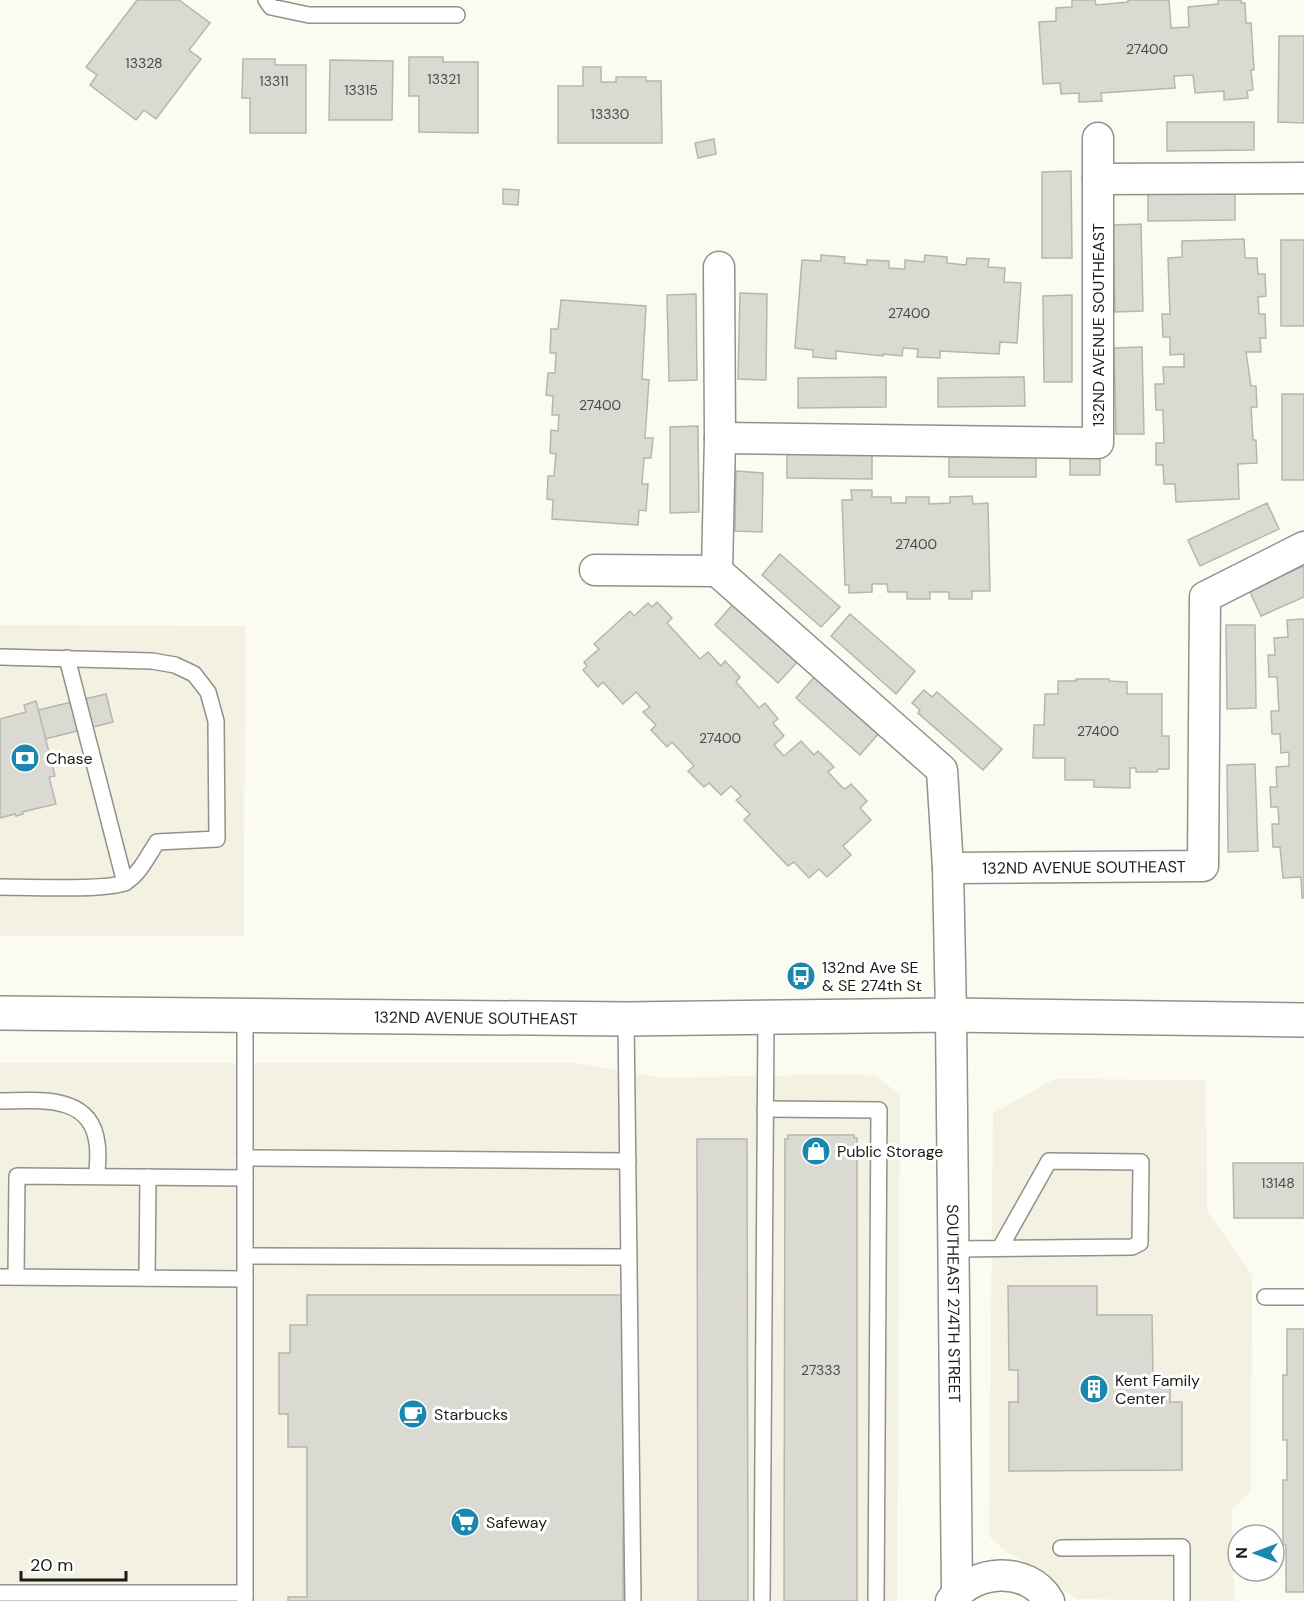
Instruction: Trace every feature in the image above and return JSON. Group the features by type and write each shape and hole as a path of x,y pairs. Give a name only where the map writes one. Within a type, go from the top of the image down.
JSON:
{"main road":[{"name":"132ND AVENUE SOUTHEAST","path":"0,1013 626,1019 951,1015 1304,1020"}],"street":[{"path":"1098,138 1098,179 1304,178"},
{"name":"132ND AVENUE SOUTHEAST","path":"720,438 1098,443 1098,179"},
{"path":"717,572 720,438 719,267"},
{"name":"132ND AVENUE SOUTHEAST","path":"948,868 1203,866 1205,597 1304,547"},
{"path":"595,570 717,572 942,770 948,868 951,1015"},
{"name":"SOUTHEAST 274TH STREET","path":"951,1015 954,1597"},
{"name":"SOUTHEAST 274TH STREET","path":"954,1597 973,1581 993,1575 1013,1576 1032,1584 1049,1601"}],"lane":[{"path":"266,0 271,8 309,15 457,15"},
{"path":"0,657 152,661 175,665 194,674 208,692 216,721 217,839 157,842 143,866 125,883 102,886 0,886"},
{"path":"67,658 125,883"},
{"path":"0,1593 245,1597 245,1016"},
{"path":"762,1601 766,1017"},
{"path":"626,1019 633,1601"},
{"path":"0,1101 62,1102 84,1115 92,1125 98,1143 98,1176"},
{"path":"765,1109 879,1110 876,1601"},
{"path":"245,1158 628,1161"},
{"path":"954,1249 1132,1247 1140,1243 1141,1162 1049,1161 1000,1248"},
{"path":"16,1277 17,1176 245,1178"},
{"path":"147,1278 148,1177"},
{"path":"245,1256 629,1257"},
{"path":"0,1277 245,1279"},
{"path":"1265,1297 1304,1297"},
{"path":"1061,1548 1182,1547 1182,1601"}],"shaded area":[{"path":"0,625 245,626 244,936 0,936"},
{"path":"0,1063 577,1063 664,1078 849,1074 876,1076 900,1095 897,1601 0,1601"},
{"path":"1055,1079 1206,1080 1207,1211 1252,1275 1251,1491 1232,1510 1232,1523 1226,1523 1226,1583 1234,1583 1234,1601 1076,1599 1031,1566 1007,1552 989,1536 993,1113"}],"building":[{"path":"137,0 179,0 210,23 189,50 201,59 156,119 144,110 136,120 90,85 97,75 86,67"},
{"path":"1072,0 1095,0 1096,5 1128,2 1128,0 1169,0 1171,28 1189,27 1188,7 1218,4 1218,0 1241,0 1241,3 1245,3 1246,23 1251,23 1253,90 1247,91 1248,98 1224,100 1224,91 1195,93 1193,75 1174,76 1175,88 1101,93 1102,101 1079,102 1079,93 1061,94 1060,83 1043,84 1039,22 1056,21 1056,8 1072,7"},
{"path":"1279,36 1304,36 1304,123 1278,122"},
{"path":"409,57 443,57 443,62 478,62 478,133 419,132 419,96 409,96"},
{"path":"243,59 275,59 275,65 306,65 306,133 250,133 250,98 242,98"},
{"path":"330,60 393,61 392,120 329,120"},
{"path":"583,67 601,67 601,82 616,82 616,77 646,77 646,81 661,81 662,143 558,143 558,86 583,86"},
{"path":"1167,122 1254,122 1254,150 1167,151"},
{"path":"714,139 716,154 698,158 695,143"},
{"path":"1071,171 1072,258 1042,258 1042,172"},
{"path":"503,189 519,190 518,205 503,204"},
{"path":"1148,191 1235,191 1235,220 1148,221"},
{"path":"1141,224 1143,311 1115,312 1113,225"},
{"path":"1244,239 1245,258 1257,258 1258,274 1265,274 1266,296 1258,297 1259,314 1265,314 1266,338 1260,338 1261,352 1246,352 1251,386 1256,386 1257,407 1251,407 1257,463 1238,464 1239,499 1176,502 1175,484 1164,484 1163,465 1156,465 1156,443 1164,443 1163,410 1156,410 1155,384 1164,384 1163,367 1184,367 1184,354 1170,355 1170,337 1163,337 1162,314 1170,314 1168,258 1182,257 1182,241"},
{"path":"1281,240 1304,240 1304,326 1281,326"},
{"path":"821,255 845,257 844,263 867,265 867,260 889,261 889,268 905,269 905,260 924,262 925,255 947,257 947,263 966,265 967,258 989,259 988,267 1005,268 1004,282 1021,283 1017,343 1000,342 999,354 940,351 940,358 917,357 918,349 903,348 902,356 836,351 836,359 813,357 813,350 795,348 802,260 821,261"},
{"path":"740,293 767,294 766,380 738,379"},
{"path":"696,294 697,380 669,381 667,295"},
{"path":"1072,295 1072,382 1044,382 1043,296"},
{"path":"561,300 646,306 642,379 649,380 645,438 653,438 651,458 644,458 642,484 648,484 646,511 639,510 638,525 552,519 553,500 547,499 548,476 554,476 556,454 550,453 551,430 558,431 559,415 552,415 553,396 546,395 548,373 555,373 556,353 550,353 551,329 558,329"},
{"path":"1142,347 1144,434 1116,434 1114,348"},
{"path":"886,377 886,407 798,408 798,378"},
{"path":"1024,377 1025,406 938,407 938,378"},
{"path":"1282,394 1304,394 1304,480 1282,480"},
{"path":"698,426 699,512 670,513 670,427"},
{"path":"949,447 1036,448 1036,477 949,477"},
{"path":"1070,448 1100,448 1100,475 1070,475"},
{"path":"787,449 872,449 872,479 787,478"},
{"path":"736,471 763,473 762,532 735,531"},
{"path":"851,490 872,490 872,497 891,497 891,503 906,503 906,497 929,497 929,504 950,503 950,497 972,496 973,504 988,503 990,591 972,591 972,599 949,599 949,592 930,592 930,599 907,599 907,592 888,592 887,584 872,584 872,592 849,593 849,585 845,585 842,500 852,500"},
{"path":"1267,503 1279,529 1200,566 1188,540"},
{"path":"780,554 840,607 821,627 762,575"},
{"path":"1304,566 1304,597 1261,616 1249,590"},
{"path":"657,602 672,618 667,623 700,659 708,652 721,666 725,661 740,677 736,682 759,708 765,703 778,719 773,723 784,736 774,745 784,756 801,741 814,755 818,751 834,767 828,772 842,787 845,789 851,784 867,801 860,808 871,820 843,846 851,855 827,877 819,869 809,878 794,862 788,866 744,820 750,814 736,800 741,796 731,786 721,795 709,783 704,787 688,771 694,766 672,742 667,747 651,730 656,725 643,712 650,707 636,692 623,704 603,682 598,687 583,670 587,666 584,662 599,649 594,644 630,611 634,616 648,603 652,607"},
{"path":"733,604 798,661 778,683 715,625"},
{"path":"850,614 915,671 896,694 831,636"},
{"path":"1304,619 1304,898 1302,898 1301,877 1283,878 1280,847 1273,847 1272,824 1279,824 1278,807 1271,807 1270,787 1277,787 1276,767 1289,766 1289,752 1281,753 1280,734 1272,734 1271,711 1279,711 1277,677 1269,677 1268,655 1275,655 1274,638 1288,637 1287,620"},
{"path":"1226,625 1255,625 1256,708 1227,709"},
{"path":"815,676 879,733 860,755 796,698"},
{"path":"1076,679 1109,679 1109,681 1127,682 1127,694 1162,694 1162,736 1169,736 1169,769 1158,769 1157,772 1136,772 1136,768 1130,768 1130,788 1094,787 1094,780 1065,780 1065,758 1033,758 1034,725 1044,725 1045,694 1058,694 1058,681 1076,681"},
{"path":"924,690 932,697 937,692 1002,749 983,770 918,713 920,710 912,703"},
{"path":"106,694 113,722 45,739 38,710"},
{"name":"Chase","path":"36,701 55,776 49,777 56,804 22,812 23,814 16,816 15,814 0,818 0,719 26,712 24,705"},
{"path":"1255,764 1258,851 1228,852 1227,765"},
{"path":"788,1135 854,1135 854,1138 857,1138 857,1601 784,1601 785,1139 788,1139"},
{"path":"697,1139 747,1139 748,1601 698,1601"},
{"path":"1233,1163 1304,1163 1304,1218 1234,1218"},
{"name":"Kent Family Center","path":"1008,1286 1097,1286 1097,1315 1152,1315 1153,1376 1170,1376 1170,1402 1182,1402 1182,1470 1009,1471 1009,1402 1018,1402 1018,1370 1009,1370"},
{"name":"Safeway","path":"307,1295 624,1295 623,1601 288,1601 288,1597 307,1597 307,1447 288,1447 288,1414 279,1414 279,1353 290,1353 290,1325 307,1325"},
{"path":"1287,1329 1304,1329 1304,1592 1286,1592 1286,1523 1283,1523 1283,1480 1287,1480 1287,1440 1283,1440 1283,1375 1287,1375"}],"place":[{"name":"Chase","path":"25,758"},
{"name":"132nd Ave SE & SE 274th St","path":"801,976"},
{"name":"Public Storage","path":"816,1151"},
{"name":"Kent Family Center","path":"1094,1389"},
{"name":"Starbucks","path":"413,1414"},
{"name":"Safeway","path":"465,1522"}]}
